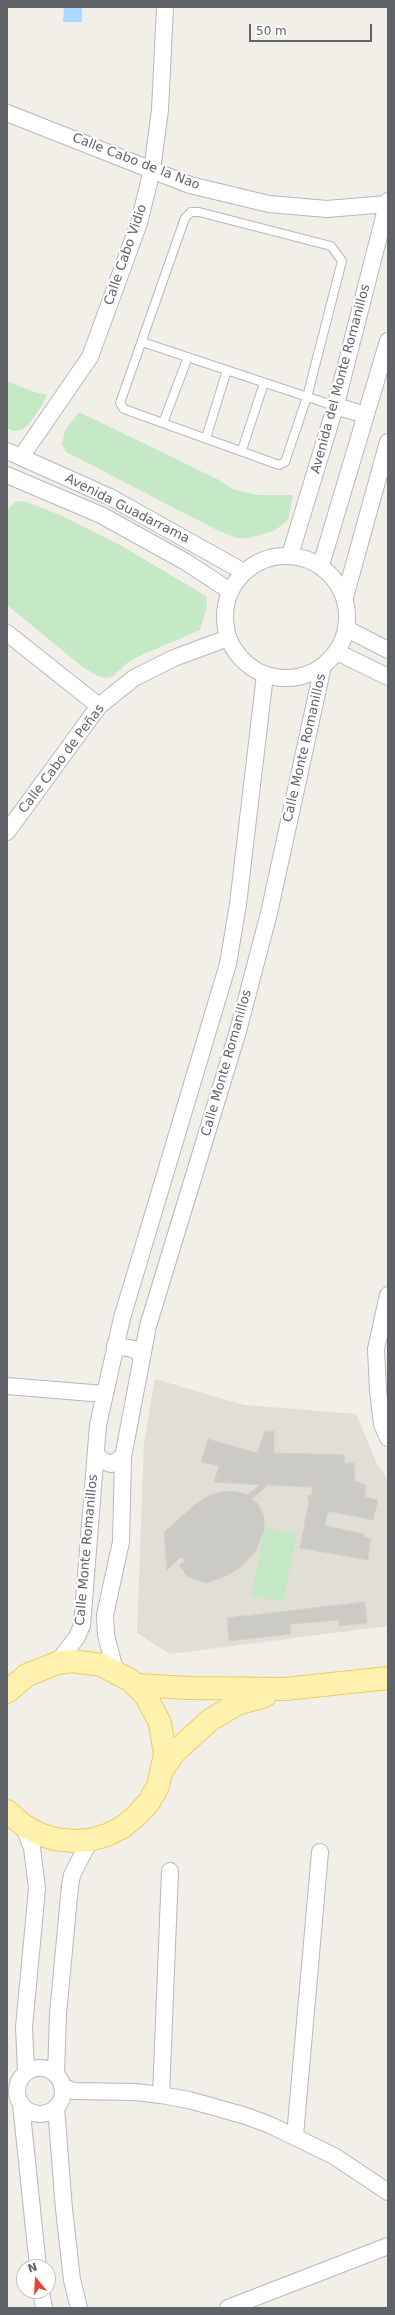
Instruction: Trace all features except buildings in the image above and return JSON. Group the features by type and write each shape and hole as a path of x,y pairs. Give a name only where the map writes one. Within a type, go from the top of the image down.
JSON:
{"main road":[{"path":"7,1692 26,1675 57,1663 87,1662 115,1670 136,1685 154,1709 164,1738 163,1769"},
{"path":"136,1685 285,1690 388,1678"},
{"path":"7,1811 23,1825 39,1834 55,1839 72,1841 90,1840 107,1835 123,1827 137,1815 152,1796 163,1769 174,1753 210,1720 237,1704 285,1690"}],"street":[{"name":"Calle Cabo Vidio","path":"14,454 90,357 139,223 152,170 160,110 165,7"},
{"name":"Calle Cabo de la Nao","path":"7,113 190,185 269,204 327,209 388,202"},
{"name":"Avenida del Monte Romanillos","path":"290,555 335,406 388,202"},
{"path":"321,565 388,341"},
{"path":"335,406 366,415"},
{"path":"345,597 388,442"},
{"name":"Avenida Guadarrama","path":"14,454 110,497 244,572"},
{"name":"Avenida Guadarrama","path":"7,474 101,516 186,562 230,591"},
{"path":"290,555 306,558 321,565 340,585 345,597 348,613 347,629 337,652 323,666 305,675 299,676 285,678 265,675 249,666 237,654 228,638 225,622 225,606 230,591 244,572 257,562 273,556 290,555"},
{"path":"347,629 388,650"},
{"path":"7,633 99,706"},
{"name":"Calle Cabo de Peñas","path":"7,832 99,706 134,678 174,658 228,638"},
{"path":"337,652 388,677"},
{"name":"Calle Monte Romanillos","path":"115,1670 106,1635 105,1615 121,1542 123,1457 141,1359 148,1326 238,1031 269,913 323,666"},
{"name":"Calle Monte Romanillos","path":"57,1663 77,1637 82,1625 98,1425 115,1346 228,964 238,904 265,675"},
{"path":"388,1295 376,1349 381,1417 388,1438"},
{"path":"115,1346 134,1350 140,1354 141,1359"},
{"path":"7,1386 104,1394"},
{"name":"Calle Monte Romanillos","path":"96,1454 103,1461 111,1464 123,1457"},
{"path":"23,1825 32,1848 37,1889 24,2027 26,2072"},
{"path":"15,2099 26,2109 38,2114 45,2114 56,2107 63,2094 59,2081 58,2014 70,1886 72,1874 90,1840"},
{"path":"295,2136 320,1852"},
{"path":"161,2095 170,1871"},
{"path":"37,2259 15,2099 18,2082 26,2072 32,2070 45,2069 73,2091 135,2092 161,2095 188,2100 246,2116 295,2136 334,2156 388,2192"},
{"path":"56,2107 64,2209 72,2280 79,2308"},
{"path":"228,2308 388,2246"}],"lane":[{"path":"191,212 199,212 331,246 342,261 307,397 285,462 279,465 242,450 124,409 120,403 185,218 191,212"},
{"path":"142,342 335,406"},
{"path":"163,423 188,357"},
{"path":"206,438 227,370"},
{"path":"242,450 264,383"}],"shaded area":[{"path":"155,1379 244,1405 356,1414 377,1464 388,1480 388,1626 170,1654 137,1633 144,1443"}],"green space":[{"path":"7,381 31,391 47,395 39,410 27,426 21,430 13,431 7,428"},
{"path":"79,412 217,479 235,490 258,495 293,495 288,520 274,531 249,538 237,538 219,531 66,452 62,444 65,431"},
{"path":"24,501 60,515 120,545 206,596 207,607 200,630 127,663 112,677 104,678 84,668 7,605 7,510 15,502"},
{"path":"265,1528 297,1534 283,1602 251,1596"}],"water":[{"path":"64,7 82,7 82,22 63,22"}]}
